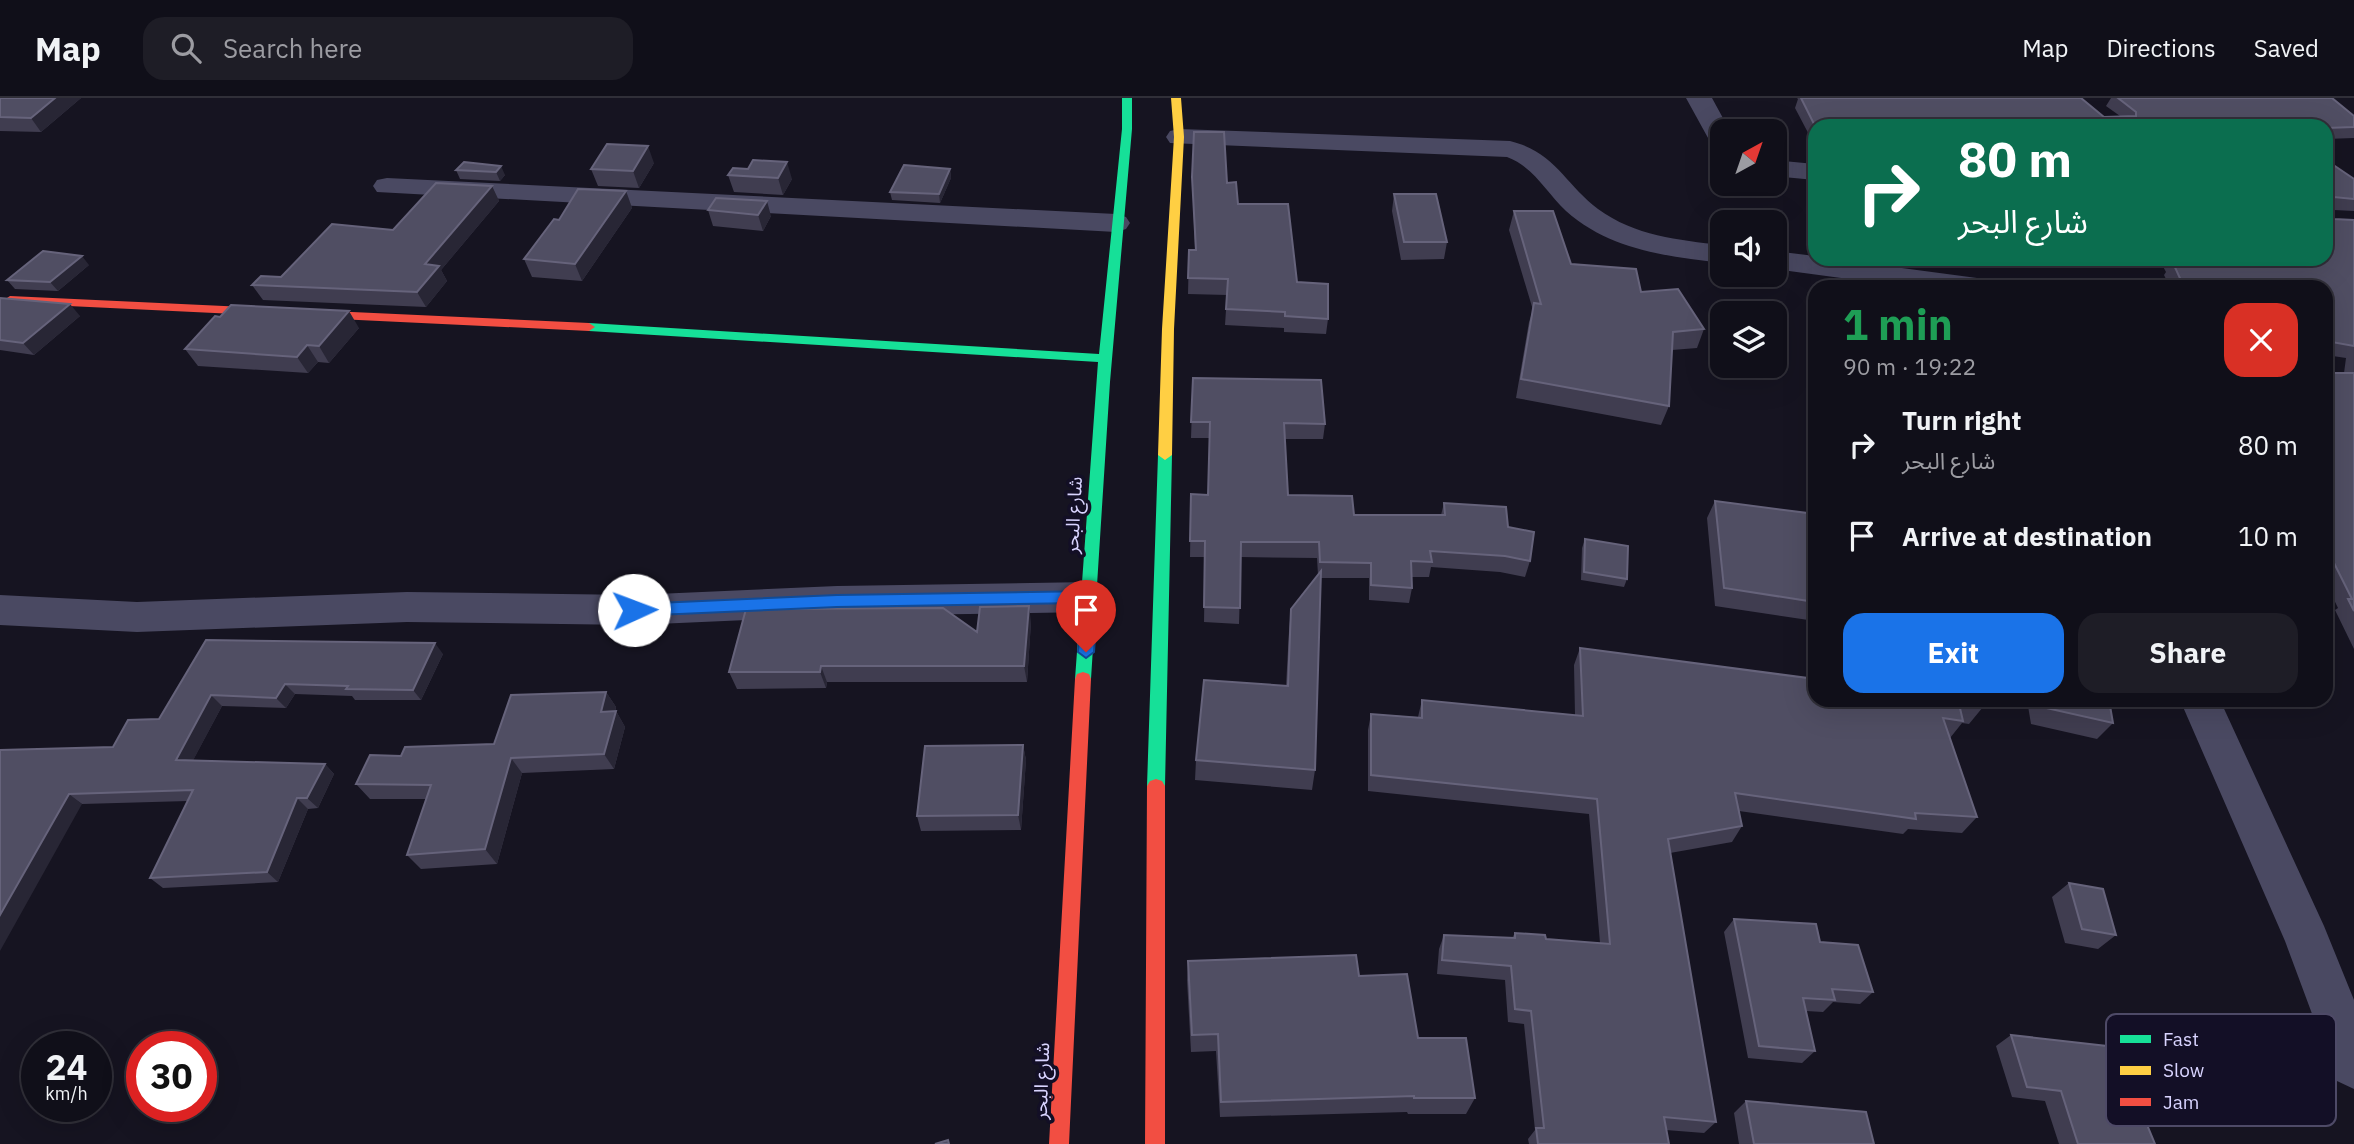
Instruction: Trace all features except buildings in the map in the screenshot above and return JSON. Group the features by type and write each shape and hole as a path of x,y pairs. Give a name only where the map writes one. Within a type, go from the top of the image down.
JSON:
{"main road":[{"name":"شارع البحر","path":"1059,1144 1067,953 1103,358 1127,129 1127,98"},
{"path":"1155,1144 1156,781 1168,329 1179,137 1176,98"},
{"path":"10,300 720,334 1103,358"}],"street":[{"path":"1699,98 1710,119"},
{"path":"1179,137 1510,149 1529,155 1541,163 1572,201 1625,238 1710,252"},
{"path":"1787,170 1808,171"},
{"path":"387,186 1116,223"},
{"path":"1787,262 1808,265"},
{"path":"1819,266 1924,280"},
{"path":"0,610 137,617 407,607 634,610 837,601 1090,597"},
{"path":"2203,707 2308,941 2335,1014"},
{"path":"2336,1016 2354,1064"}],"traffic: fast":[{"path":"1083,679 1103,382 1127,129 1127,98"},
{"path":"589,327 1103,358"},
{"path":"1156,786 1165,455"}],"traffic: slow":[{"path":"1165,455 1168,329 1179,137 1176,98"}],"traffic: jam":[{"path":"10,300 589,327"},
{"path":"1059,1144 1083,679"},
{"path":"1155,1144 1156,786"}],"route":[{"path":"634,610 837,601 1090,597 1086,652"}]}
